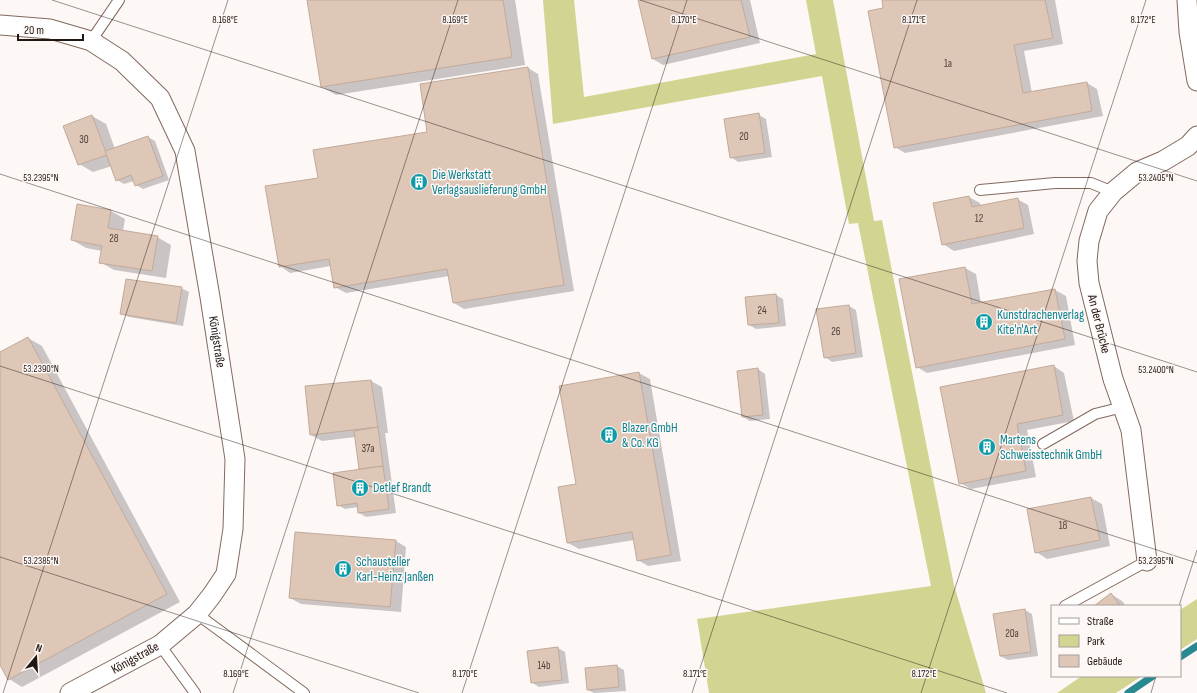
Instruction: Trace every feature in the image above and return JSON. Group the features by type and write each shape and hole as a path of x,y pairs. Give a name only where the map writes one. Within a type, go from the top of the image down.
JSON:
{"street":[{"path":"1187,0 1197,81"},
{"name":"Königstraße","path":"0,25 50,28 91,41 122,61 160,98 185,151 215,327 235,459 233,529 226,574 197,614 160,645 70,693"},
{"name":"An der Brücke","path":"1147,561 1131,430 1113,379 1089,283 1087,261 1089,241 1098,211 1113,192 1137,172 1163,161 1188,146 1197,136"}],"lane":[{"path":"91,41 119,0"},
{"path":"980,190 1055,183 1091,183 1113,192"},
{"path":"1043,444 1095,414 1123,406"},
{"path":"1067,605 1147,561"},
{"path":"197,614 304,693"},
{"path":"160,645 195,693"}],"green space":[{"path":"543,0 574,0 584,97 816,54 806,0 833,0 874,221 882,220 954,585 986,693 709,693 697,619 931,586 858,223 849,224 822,76 553,124"},
{"path":"1197,599 1197,639 1181,649 1181,609"},
{"path":"1081,677 1140,677 1116,693 1057,693"}],"building":[{"path":"307,0 503,0 512,57 321,87"},
{"path":"638,0 741,0 750,37 652,59"},
{"path":"882,0 1045,0 1053,38 1014,45 1023,93 1087,82 1092,111 894,148 868,11 883,8"},
{"name":"Die Werkstatt Verlagsauslieferung GmbH","path":"528,67 564,285 453,303 447,269 334,288 329,259 279,267 265,186 318,178 313,150 427,132 420,84"},
{"path":"759,113 765,153 730,158 724,119"},
{"path":"92,115 107,155 78,165 63,126"},
{"path":"148,136 163,176 135,186 131,175 116,181 105,151"},
{"path":"969,196 972,207 1018,198 1024,228 942,245 933,203"},
{"path":"77,204 111,210 108,228 158,236 152,271 99,263 102,246 71,240"},
{"name":"Kunstdrachenverlag Kite'n'Art","path":"965,267 972,304 1055,289 1065,339 916,368 899,279"},
{"path":"126,279 182,287 176,323 120,314"},
{"path":"776,294 779,323 748,325 745,297"},
{"path":"849,305 856,353 824,358 816,309"},
{"path":"28,337 167,594 8,680 0,665 0,352"},
{"name":"Martens Schweisstechnik GmbH","path":"1054,365 1063,415 1017,424 1026,471 959,484 940,387"},
{"path":"758,368 763,415 742,417 737,371"},
{"name":"Blazer GmbH & Co. KG","path":"639,372 671,555 637,561 632,532 567,543 558,487 576,484 559,386"},
{"path":"371,380 378,427 310,435 305,386"},
{"path":"378,427 383,466 359,469 354,431"},
{"name":"Detlef Brandt","path":"383,466 389,509 358,513 357,503 337,506 333,473"},
{"path":"1091,497 1100,540 1035,553 1027,509"},
{"name":"Schausteller Karl-Heinz Janßen","path":"295,532 396,540 390,607 289,598"},
{"path":"1111,593 1119,605 1095,605"},
{"path":"1025,609 1031,652 1000,656 993,614"},
{"path":"558,647 562,680 531,683 527,651"},
{"path":"617,665 619,687 587,690 585,668"}],"waterway":[{"path":"1181,656 1197,646"},
{"path":"1128,693 1152,677"}],"place":[{"name":"Die Werkstatt Verlagsauslieferung GmbH","path":"419,182"},
{"name":"Kunstdrachenverlag Kite'n'Art","path":"984,322"},
{"name":"Blazer GmbH & Co. KG","path":"609,435"},
{"name":"Martens Schweisstechnik GmbH","path":"987,447"},
{"name":"Detlef Brandt","path":"360,488"},
{"name":"Schausteller Karl-Heinz Janßen","path":"343,569"}]}
